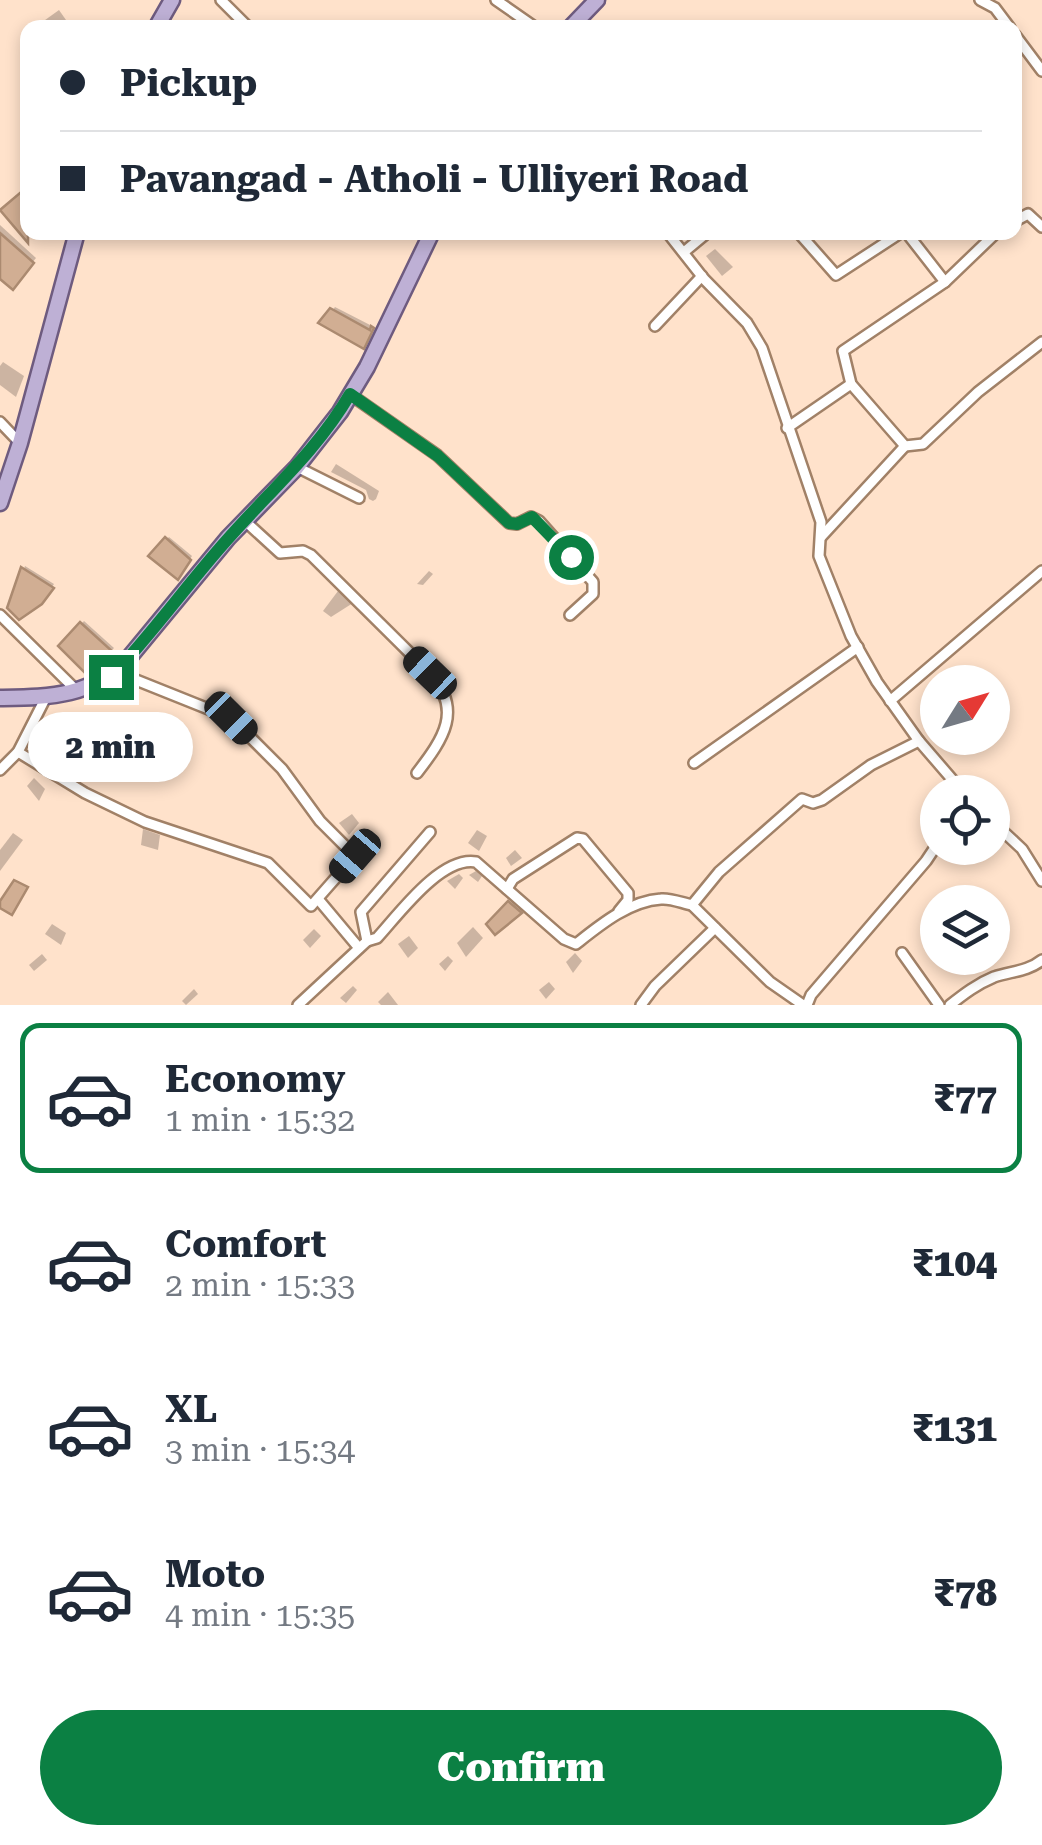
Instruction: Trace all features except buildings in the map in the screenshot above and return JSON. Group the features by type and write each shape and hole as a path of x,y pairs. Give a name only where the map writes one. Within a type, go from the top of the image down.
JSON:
{"main road":[{"path":"578,20 597,0"},
{"path":"0,503 75,240"},
{"path":"0,698 46,698 87,689 116,672 245,521 297,467 350,394 428,240"}],"street":[{"path":"222,0 241,20"},
{"path":"496,0 525,20"},
{"path":"980,0 995,8 1004,20"},
{"path":"1022,49 1042,70"},
{"path":"1022,217 1028,214 1042,227"},
{"path":"674,240 747,324 762,348 821,522 820,556 858,647 920,741 871,765 822,800 814,803 802,799 718,872 692,905"},
{"path":"684,252 698,240"},
{"path":"805,240 836,276 892,240"},
{"path":"911,240 946,282"},
{"path":"905,446 851,384 843,351 946,282 989,240"},
{"path":"654,326 702,276"},
{"path":"819,539 905,446 923,444 978,392 1042,342"},
{"path":"787,428 851,384"},
{"path":"350,394 438,456 509,523 532,517 539,521 593,582 593,594 570,616"},
{"path":"0,422 20,443"},
{"path":"297,467 359,498"},
{"path":"245,521 280,553 304,551 312,555 447,694 448,721 435,750 417,772"},
{"path":"890,700 1042,571"},
{"path":"0,616 77,691"},
{"path":"694,763 858,647"},
{"path":"18,752 145,822 268,862 311,906 355,856 320,821 282,770 231,718 116,672"},
{"path":"0,770 18,752 46,698"},
{"path":"932,755 949,775"},
{"path":"363,945 360,912 430,832"},
{"path":"1010,837 1022,848 1042,881"},
{"path":"507,889 514,880 576,838 584,839 628,894 628,900 618,909 620,913"},
{"path":"298,1005 363,945 377,938 423,889 463,860 476,862 564,939 576,944 620,913 661,898 692,905 770,982 805,1005 923,865"},
{"path":"318,899 363,945"},
{"path":"641,1005 655,986 715,928"},
{"path":"902,953 938,1005"},
{"path":"950,1005 975,986 1042,960"}],"route":[{"path":"111,677 228,538 297,467 350,394 438,456 509,523 532,517 539,521 571,557"}]}
